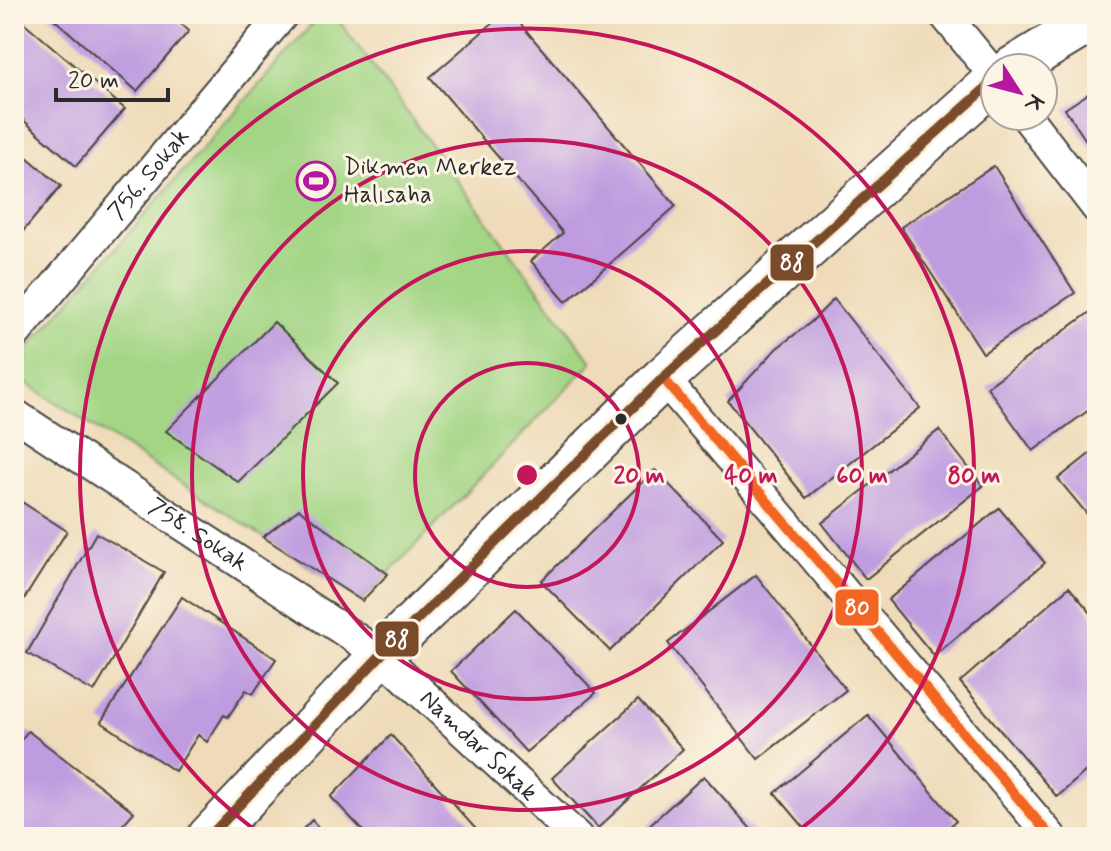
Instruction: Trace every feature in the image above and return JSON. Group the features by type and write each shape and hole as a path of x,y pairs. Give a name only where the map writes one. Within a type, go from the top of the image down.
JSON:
{"main road":[{"path":"1039,52 1097,17"},
{"path":"209,837 381,655 663,378 979,92"}],"street":[{"name":"756. Sokak","path":"14,335 283,14"},
{"path":"944,14 979,58"},
{"path":"1038,132 1097,208"},
{"path":"663,378 1051,837"},
{"name":"758. Sokak","path":"14,414 381,655"},
{"name":"Namdar Sokak","path":"381,655 577,837"}],"green space":[{"name":"Dikmen Merkez Halısaha","path":"321,14 334,14 592,362 362,601 23,381 27,349"}],"building":[{"path":"14,14 125,109 76,166 14,112"},
{"path":"48,14 170,14 189,31 137,91"},
{"path":"503,14 512,14 676,206 566,302 531,261 563,233 430,77"},
{"path":"1097,88 1097,157 1065,109"},
{"path":"14,146 61,186 14,242"},
{"path":"994,166 1075,293 983,353 901,227"},
{"path":"834,299 920,408 806,498 728,401 777,348 810,323"},
{"path":"1093,310 1097,316 1097,404 1033,451 987,387"},
{"path":"274,322 338,383 238,482 166,431"},
{"path":"939,430 983,486 866,579 822,523"},
{"path":"1097,448 1097,526 1058,479"},
{"path":"655,470 723,540 610,651 541,581"},
{"path":"14,497 67,531 14,615"},
{"path":"999,508 1045,563 934,656 888,600"},
{"path":"299,509 388,574 362,601 263,537"},
{"path":"96,533 164,572 94,692 27,653"},
{"path":"756,575 846,690 758,759 668,643"},
{"path":"1069,587 1097,620 1097,761 1057,797 960,682"},
{"path":"182,597 276,659 253,694 246,690 228,717 224,715 207,742 198,735 175,771 101,722"},
{"path":"516,609 596,693 526,752 451,671"},
{"path":"638,700 683,749 598,828 552,778"},
{"path":"868,715 956,821 937,837 812,837 775,793"},
{"path":"28,731 134,812 112,837 14,835 14,749"},
{"path":"391,735 483,837 369,837 331,797"},
{"path":"704,776 758,837 636,837"},
{"path":"312,820 327,837 295,837"}],"transit line":[{"name":"88","path":"209,837 381,655 663,378 979,94"},
{"name":"80","path":"663,378 1051,837"}],"place":[{"name":"Dikmen Merkez Halısaha","path":"316,181"}]}
